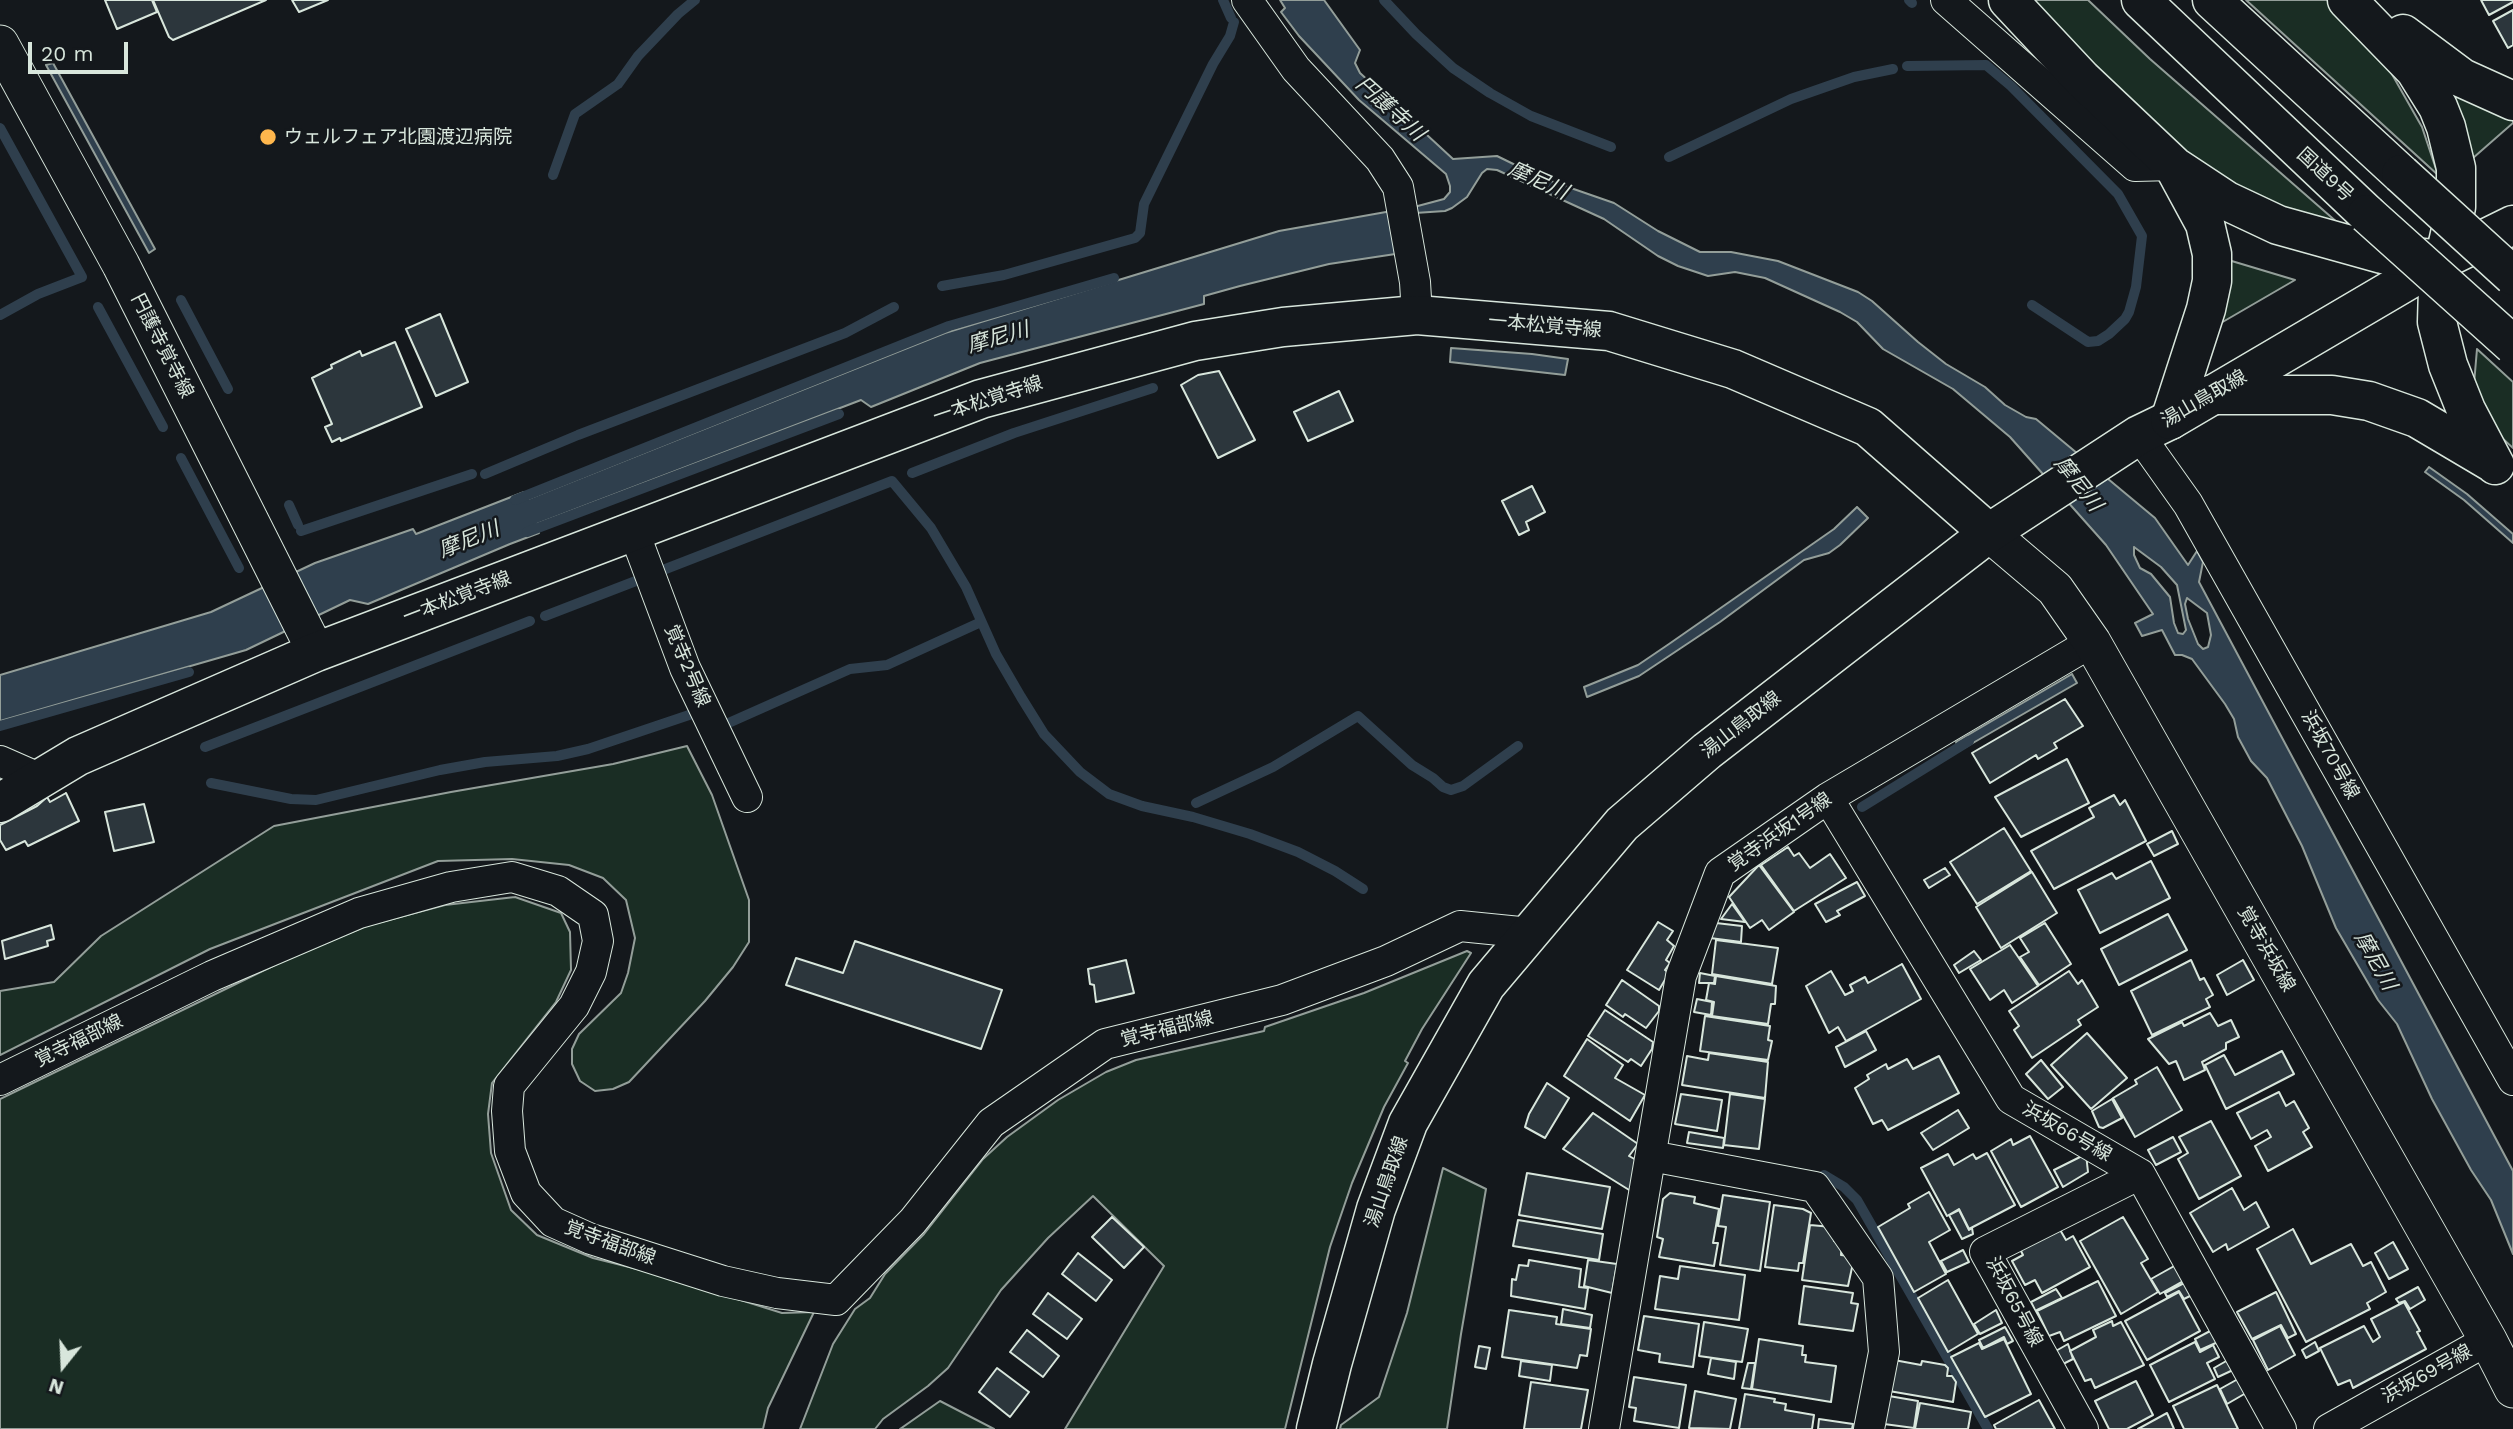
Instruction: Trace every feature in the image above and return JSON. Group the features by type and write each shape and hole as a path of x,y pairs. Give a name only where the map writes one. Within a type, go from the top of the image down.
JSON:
{"main road":[{"path":"2008,0 2082,79 2173,165 2227,201 2277,225 2382,254 2421,259 2513,258"},
{"name":"国道9号","path":"2141,0 2367,214 2513,345"},
{"path":"2211,0 2513,276"},
{"path":"2347,0 2415,70 2438,107 2446,127 2456,168 2457,188 2454,225 2444,259 2437,299 2439,334 2466,410 2504,473"},
{"path":"2360,0 2462,78 2513,101"},
{"path":"2155,428 2206,309 2213,268 2205,225 2173,165"},
{"name":"湯山鳥取線","path":"1316,1429 1376,1209 1408,1123 1486,985 1622,824 1707,751 1989,533 2104,457 2444,259 2513,225"},
{"name":"一本松覚寺線","path":"0,803 78,756 311,642 634,531 994,395 1195,341 1283,327 1416,299 1609,331 1733,369 1868,427 1989,533"},
{"path":"2210,395 2332,395 2369,401 2417,418 2504,473"}],"street":[{"path":"1247,0 1296,69 1380,159 1398,187 1402,198 1416,299"},
{"path":"1946,0 2135,166 2173,165"},
{"name":"円護寺覚寺線","path":"0,44 121,265 311,642"},
{"name":"浜坂70号線","path":"2155,428 2188,504 2513,1080"},
{"name":"覚寺2号線","path":"634,531 685,668 747,797"},
{"name":"覚寺浜坂線","path":"1989,533 2054,589 2092,642 2488,1340 2513,1389"},
{"name":"覚寺浜坂1号線","path":"1604,1429 1681,976 1720,873 1828,798 2092,642"},
{"path":"0,761 41,779"},
{"name":"浜坂66号線","path":"1828,798 2011,1099 2140,1174"},
{"name":"覚寺福部線","path":"0,1080 212,976 359,913 451,887 512,877 558,891 593,915 598,941 592,972 574,1006 509,1086 507,1111 510,1151 526,1192 554,1222 591,1239 723,1282 777,1293 836,1300 913,1221 991,1123 1104,1044 1282,1000 1386,961 1460,926 1530,933"},
{"path":"1651,1156 1815,1187 1878,1278 1884,1352 1869,1429"},
{"path":"2140,1174 2281,1429"},
{"name":"浜坂65号線","path":"2083,1429 1986,1252 2140,1174"},
{"name":"浜坂69号線","path":"2329,1429 2488,1340"}],"green space":[{"path":"2026,0 2088,0 2150,59 2346,230 2276,213 2192,160"},
{"path":"2246,0 2327,0 2363,35 2389,69 2422,127 2438,175"},
{"path":"2443,82 2513,119 2513,123 2473,158"},
{"path":"2225,259 2295,280 2214,327"},
{"path":"2477,349 2513,382 2513,448 2500,436 2474,384"},
{"path":"687,746 712,795 749,900 749,942 733,967 705,1001 629,1082 613,1089 595,1091 580,1081 572,1064 572,1049 579,1034 621,993 628,973 635,938 626,900 603,878 569,865 512,859 438,861 210,949 0,1055 0,991 54,982 101,936 274,826 613,764"},
{"path":"515,897 561,913 570,932 571,970 556,1002 492,1083 488,1114 491,1153 511,1210 537,1235 593,1258 661,1275 782,1313 814,1312 768,1408 763,1429 0,1429 0,1099 281,962 366,926 445,905"},
{"path":"1467,951 1471,953 1422,1029 1405,1061 1408,1063 1384,1107 1352,1183 1330,1247 1285,1429 1065,1429 1164,1266 1093,1196 1048,1238 1001,1290 948,1368 883,1419 875,1429 800,1429 833,1344 855,1309 870,1298 885,1274 924,1234 983,1159 1007,1137 1058,1100 1106,1072 1136,1060 1264,1031 1265,1027 1364,993"},
{"path":"1443,1168 1486,1189 1447,1429 1340,1429 1341,1425 1379,1397 1407,1313"},
{"path":"940,1401 994,1429 900,1429"}],"water":[{"path":"1280,0 1324,0 1360,50 1355,63 1360,73 1453,159 1497,156 1542,178 1614,203 1658,231 1700,252 1731,252 1778,261 1858,292 1946,364 1985,387 2005,405 2026,417 2036,419 2155,518 2188,565 2197,551 2203,562 2199,582 2513,1171 2513,1254 2491,1200 2471,1170 2432,1099 2397,1024 2378,1000 2336,928 2302,846 2267,778 2251,761 2225,704 2192,659 2175,655 2162,630 2142,636 2135,623 2153,614 2106,545 2010,437 1953,389 1883,349 1857,322 1840,312 1765,278 1735,272 1708,276 1678,266 1658,256 1604,219 1497,170 1487,169 1482,173 1467,197 1452,208 1415,213 1402,253 1329,264 1240,286 1204,296 1204,304 980,363 871,407 861,400 537,524 539,533 368,604 350,600 246,650 0,721 0,675 211,612 315,563 413,529 416,534 524,492 528,499 945,333 1279,231 1414,207 1444,199 1450,192 1446,174 1359,100 1299,36 1281,12 1285,8","holes":["2134,547 2161,567 2177,585 2186,630 2183,634 2178,633 2174,623 2170,597 2151,574 2140,568 2134,555","2187,598 2207,613 2211,635 2208,647 2203,649 2198,644 2188,619 2185,604"]},
{"path":"53,63 155,249 149,253 46,65"},
{"path":"1451,348 1568,359 1565,375 1450,362"},
{"path":"2429,467 2467,494 2513,534 2513,543 2464,500 2425,472"},
{"path":"1857,507 1868,518 1829,553 1804,560 1720,622 1639,676 1587,697 1584,687 1638,665 1834,529"},
{"path":"2072,674 2077,683 1959,751 1956,742"}],"building":[{"path":"105,0 152,0 157,12 117,29"},
{"path":"153,0 266,0 173,40 169,37"},
{"path":"292,0 328,0 299,12"},
{"path":"2481,0 2513,0 2513,2 2489,15"},
{"path":"2513,10 2513,45 2508,48 2493,21"},
{"path":"440,314 468,382 436,396 406,329"},
{"path":"395,342 422,407 341,441 340,438 332,442 325,427 332,424 312,378 360,351 362,356"},
{"path":"1219,371 1255,440 1218,458 1181,385 1198,375"},
{"path":"1339,391 1353,421 1308,441 1294,412"},
{"path":"1532,486 1545,512 1526,522 1529,530 1519,535 1502,501"},
{"path":"2065,699 2083,726 2054,743 2057,748 2038,759 2036,755 1990,783 1972,753"},
{"path":"2067,759 2089,803 2021,837 1995,797"},
{"path":"66,793 79,821 28,846 25,841 6,850 0,840 0,825 37,806 47,797 50,802"},
{"path":"2114,795 2120,805 2125,800 2146,841 2054,889 2031,851 2094,817 2089,808"},
{"path":"144,804 154,842 114,851 105,812"},
{"path":"2004,828 2031,871 1977,904 1950,862"},
{"path":"2172,831 2178,844 2154,856 2147,844"},
{"path":"1788,847 1794,856 1799,853 1810,868 1830,854 1846,878 1794,911 1761,865"},
{"path":"2151,861 2170,898 2100,933 2078,890 2112,873 2116,879"},
{"path":"1759,865 1794,912 1769,930 1762,920 1750,928 1729,897"},
{"path":"1945,868 1950,875 1929,888 1924,880"},
{"path":"2032,872 2057,913 2001,948 1976,907"},
{"path":"1857,882 1865,896 1837,911 1840,915 1826,922 1815,904"},
{"path":"1732,904 1745,922 1721,919"},
{"path":"2168,914 2187,950 2119,985 2101,949"},
{"path":"1658,922 1673,931 1667,940 1674,946 1666,960 1670,963 1665,970 1669,973 1659,990 1627,970"},
{"path":"1716,923 1742,926 1741,942 1710,938"},
{"path":"2045,923 2071,964 2039,985 2020,957 2029,952 2020,938"},
{"path":"51,925 54,939 47,941 48,946 5,959 2,941"},
{"path":"1716,940 1778,948 1772,984 1712,974"},
{"path":"855,941 1002,990 981,1049 786,985 796,958 843,973"},
{"path":"2010,945 2038,986 2012,1003 2004,990 1990,1000 1970,969"},
{"path":"1974,951 1981,960 1959,973 1954,965"},
{"path":"1126,960 1134,993 1096,1002 1088,969"},
{"path":"2191,960 2200,980 2204,978 2213,995 2206,999 2210,1007 2152,1035 2131,991"},
{"path":"2243,960 2254,980 2227,995 2217,975"},
{"path":"1902,964 1921,999 1846,1041 1838,1027 1829,1033 1806,986 1831,971 1845,995 1853,991 1850,985 1865,977 1868,983"},
{"path":"2069,971 2078,984 2082,980 2098,1007 2078,1020 2081,1025 2032,1058 2014,1030 2019,1026 2009,1011"},
{"path":"1700,973 1715,976 1714,983 1699,983"},
{"path":"1716,976 1776,986 1775,1004 1771,1004 1768,1024 1712,1016 1714,1002 1706,1000 1709,983 1715,984"},
{"path":"1622,980 1659,1006 1659,1011 1646,1028 1606,1005"},
{"path":"1697,999 1712,1002 1711,1015 1694,1012"},
{"path":"1605,1010 1653,1042 1652,1049 1641,1066 1631,1059 1628,1062 1588,1036"},
{"path":"2210,1013 2218,1026 2231,1020 2239,1037 2226,1043 2226,1049 2202,1062 2205,1070 2184,1080 2176,1061 2169,1064 2148,1039 2182,1022 2184,1026"},
{"path":"1705,1016 1770,1026 1768,1040 1772,1041 1768,1060 1700,1051"},
{"path":"1866,1031 1876,1050 1845,1067 1836,1047"},
{"path":"2087,1033 2127,1078 2091,1109 2051,1065"},
{"path":"1587,1039 1623,1065 1615,1078 1645,1095 1630,1121 1564,1076"},
{"path":"2282,1051 2294,1074 2226,1109 2205,1065 2224,1055 2235,1075"},
{"path":"1709,1053 1768,1062 1765,1098 1682,1085 1687,1056 1708,1060"},
{"path":"1939,1056 1959,1093 1888,1130 1882,1120 1873,1124 1855,1088 1869,1079 1867,1075 1886,1064 1888,1069 1907,1059 1913,1069"},
{"path":"2041,1060 2063,1087 2048,1099 2026,1074"},
{"path":"2157,1067 2182,1110 2135,1137 2113,1098 2137,1084 2135,1080"},
{"path":"1547,1083 1569,1098 1545,1138 1525,1127 1529,1114"},
{"path":"2279,1092 2286,1106 2294,1101 2309,1128 2303,1132 2312,1147 2268,1171 2255,1146 2271,1137 2267,1130 2251,1139 2237,1113"},
{"path":"1681,1094 1722,1100 1717,1131 1675,1124"},
{"path":"1730,1094 1765,1099 1759,1149 1724,1145"},
{"path":"2112,1099 2122,1118 2103,1128 2099,1127 2092,1111"},
{"path":"1958,1110 1969,1128 1933,1150 1921,1133"},
{"path":"1593,1113 1638,1144 1629,1156 1638,1161 1634,1193 1563,1149"},
{"path":"2211,1121 2241,1176 2199,1199 2178,1159 2188,1153 2179,1137"},
{"path":"1689,1132 1724,1138 1723,1148 1687,1143"},
{"path":"2030,1136 2058,1187 2021,1207 1991,1151 2011,1139 2013,1145"},
{"path":"2173,1137 2181,1152 2156,1165 2148,1150"},
{"path":"1987,1153 2015,1205 1969,1229 1959,1209 1947,1216 1921,1168 1948,1154 1954,1165 1973,1154 1976,1159"},
{"path":"2086,1154 2088,1172 2063,1187 2054,1170"},
{"path":"1527,1173 1610,1187 1602,1229 1519,1215"},
{"path":"2232,1188 2244,1210 2256,1202 2269,1227 2228,1250 2226,1244 2213,1252 2190,1213"},
{"path":"1929,1192 1950,1230 1929,1242 1946,1274 1914,1292 1878,1227 1910,1208 1908,1204"},
{"path":"1670,1193 1695,1197 1694,1203 1719,1209 1713,1243 1718,1243 1714,1266 1659,1257 1663,1239 1657,1237 1663,1199"},
{"path":"1723,1195 1770,1202 1760,1271 1720,1265 1726,1227 1718,1226"},
{"path":"1774,1205 1803,1209 1811,1213 1803,1263 1799,1263 1798,1271 1765,1267"},
{"path":"1959,1210 1969,1230 1972,1228 1973,1234 1962,1239 1949,1215"},
{"path":"1112,1217 1144,1247 1124,1268 1092,1237"},
{"path":"2123,1217 2148,1259 2141,1263 2158,1292 2121,1314 2080,1241"},
{"path":"1518,1220 1603,1234 1599,1260 1513,1246"},
{"path":"1810,1225 1832,1227 1835,1231 1834,1241 1842,1242 1841,1255 1849,1256 1853,1263 1848,1286 1802,1280"},
{"path":"2059,1228 2066,1240 2073,1236 2090,1267 2042,1293 2035,1280 2025,1285 2012,1261 2023,1255 2020,1249"},
{"path":"2293,1229 2311,1264 2351,1244 2363,1266 2371,1262 2386,1292 2367,1303 2370,1309 2306,1342 2257,1249"},
{"path":"2393,1242 2408,1269 2389,1279 2375,1253"},
{"path":"1963,1250 1969,1262 1947,1272 1941,1261"},
{"path":"1078,1253 1112,1280 1096,1301 1062,1274"},
{"path":"1529,1260 1581,1269 1579,1287 1588,1288 1585,1309 1511,1296 1512,1279 1516,1280 1519,1265 1528,1266"},
{"path":"1588,1260 1617,1264 1612,1293 1584,1286"},
{"path":"2176,1265 2185,1280 2160,1294 2151,1279"},
{"path":"1680,1266 1745,1275 1739,1320 1655,1309 1660,1276 1678,1279"},
{"path":"1948,1280 1978,1334 1948,1352 1918,1298"},
{"path":"2098,1281 2116,1316 2064,1341 2060,1332 2049,1336 2037,1311"},
{"path":"2186,1282 2192,1295 2184,1299 2179,1291 2167,1297 2165,1293"},
{"path":"1804,1286 1853,1293 1851,1303 1858,1304 1853,1331 1799,1324"},
{"path":"2418,1287 2425,1300 2410,1309 2405,1301 2399,1303 2396,1299"},
{"path":"2056,1289 2062,1298 2037,1310 2037,1314 2031,1302"},
{"path":"2179,1292 2200,1331 2147,1360 2125,1321"},
{"path":"2276,1292 2296,1334 2288,1338 2281,1325 2252,1339 2237,1312"},
{"path":"1048,1293 1082,1319 1067,1339 1033,1314"},
{"path":"2404,1302 2420,1331 2417,1332 2426,1349 2353,1388 2350,1380 2338,1385 2320,1348 2364,1326 2373,1342 2380,1337 2371,1319"},
{"path":"1563,1309 1592,1315 1590,1328 1561,1324"},
{"path":"1509,1310 1557,1317 1556,1324 1591,1329 1587,1356 1580,1355 1577,1368 1502,1357"},
{"path":"1996,1310 2002,1323 1980,1334 1974,1324"},
{"path":"1644,1316 1699,1324 1693,1367 1659,1362 1660,1354 1638,1350"},
{"path":"2112,1321 2113,1326 2121,1322 2144,1365 2095,1388 2091,1379 2085,1381 2070,1351 2096,1337 2093,1330"},
{"path":"1704,1322 1748,1329 1742,1362 1699,1356"},
{"path":"2280,1326 2295,1355 2268,1370 2253,1340"},
{"path":"2005,1327 2013,1341 2007,1344 2004,1337 1983,1348 1979,1340"},
{"path":"1027,1330 1059,1356 1043,1377 1010,1352"},
{"path":"2212,1330 2218,1342 2200,1350 2195,1339"},
{"path":"1759,1339 1803,1346 1802,1355 1806,1355 1805,1362 1836,1366 1831,1402 1752,1389"},
{"path":"2004,1339 2031,1394 1985,1417 1951,1357 1979,1343 1982,1349"},
{"path":"2195,1342 2200,1352 2213,1345 2219,1357 2207,1363 2215,1379 2169,1402 2150,1365"},
{"path":"2315,1342 2319,1351 2306,1358 2302,1350"},
{"path":"2068,1344 2073,1359 2061,1365 2054,1352"},
{"path":"1479,1346 1490,1348 1486,1369 1475,1367"},
{"path":"1711,1358 1736,1362 1734,1379 1708,1374"},
{"path":"1894,1360 1921,1365 1922,1361 1945,1365 1948,1368 1947,1376 1952,1376 1956,1382 1953,1402 1889,1391"},
{"path":"2228,1360 2233,1370 2218,1377 2214,1368"},
{"path":"1521,1361 1552,1365 1550,1381 1519,1376"},
{"path":"1748,1363 1755,1363 1751,1389 1742,1388"},
{"path":"997,1368 1029,1392 1010,1417 979,1392"},
{"path":"1634,1377 1686,1385 1679,1428 1634,1421 1636,1408 1629,1407"},
{"path":"2238,1379 2246,1393 2227,1404 2220,1389"},
{"path":"2136,1381 2153,1415 2127,1429 2109,1429 2095,1401"},
{"path":"1531,1382 1588,1390 1581,1429 1524,1429"},
{"path":"2217,1385 2238,1429 2184,1429 2173,1406"},
{"path":"1695,1391 1736,1399 1730,1429 1689,1428"},
{"path":"1745,1394 1775,1399 1774,1402 1786,1404 1785,1410 1814,1415 1812,1429 1739,1429"},
{"path":"1889,1396 1918,1401 1914,1428 1884,1424"},
{"path":"2039,1400 2055,1429 1996,1429 1994,1425"},
{"path":"1920,1403 1971,1412 1968,1429 1915,1429"},
{"path":"2167,1413 2174,1429 2138,1429"},
{"path":"1819,1419 1853,1424 1852,1429 1818,1429"}],"waterway":[{"path":"553,175 575,114 618,84 638,56 695,0"},
{"path":"1223,0 1231,18"},
{"path":"1384,0 1453,68 1490,93 1531,116 1611,147"},
{"path":"1909,0 1912,3"},
{"path":"942,286 1004,275 1135,238 1140,233 1144,204 1213,64 1230,36 1234,22"},
{"path":"1907,66 1986,65 2011,86 2118,194 2142,236 2136,287 2129,312 2109,334 2098,341 2088,342 2032,305"},
{"path":"1669,157 1791,99 1854,77 1893,69"},
{"path":"0,128 82,277 38,294 0,315"},
{"path":"515,500 949,326 1114,278"},
{"path":"181,300 228,389"},
{"path":"98,307 163,427"},
{"path":"485,474 578,435 845,333 894,307"},
{"path":"912,473 1014,433 1153,388"},
{"path":"527,532 839,414"},
{"path":"181,458 239,568"},
{"path":"301,531 472,474"},
{"path":"663,570 892,481 931,528 966,587 996,654 1044,734 1080,772 1109,794 1142,806 1193,817 1250,834 1298,852 1363,889"},
{"path":"289,505 298,525"},
{"path":"545,616 641,579"},
{"path":"205,747 530,621"},
{"path":"724,725 850,669 887,665 981,622"},
{"path":"0,726 189,672"},
{"path":"211,783 291,799 316,800 440,770 485,762 557,756 588,749 692,714"},
{"path":"1196,803 1273,767 1358,716 1412,765 1451,790 1463,786 1518,746"},
{"path":"1862,807 1969,741"},
{"path":"1824,1175 1844,1187 1857,1200 1988,1429"}],"place":[{"name":"ウェルフェア北園渡辺病院","path":"268,137"}],"water label":[{"name":"円護寺川","path":"1390,109"},
{"name":"摩尼川","path":"1538,181"},
{"name":"摩尼川","path":"998,338"},
{"name":"摩尼川","path":"2078,484"},
{"name":"摩尼川","path":"469,540"},
{"name":"摩尼川","path":"2375,961"}]}
